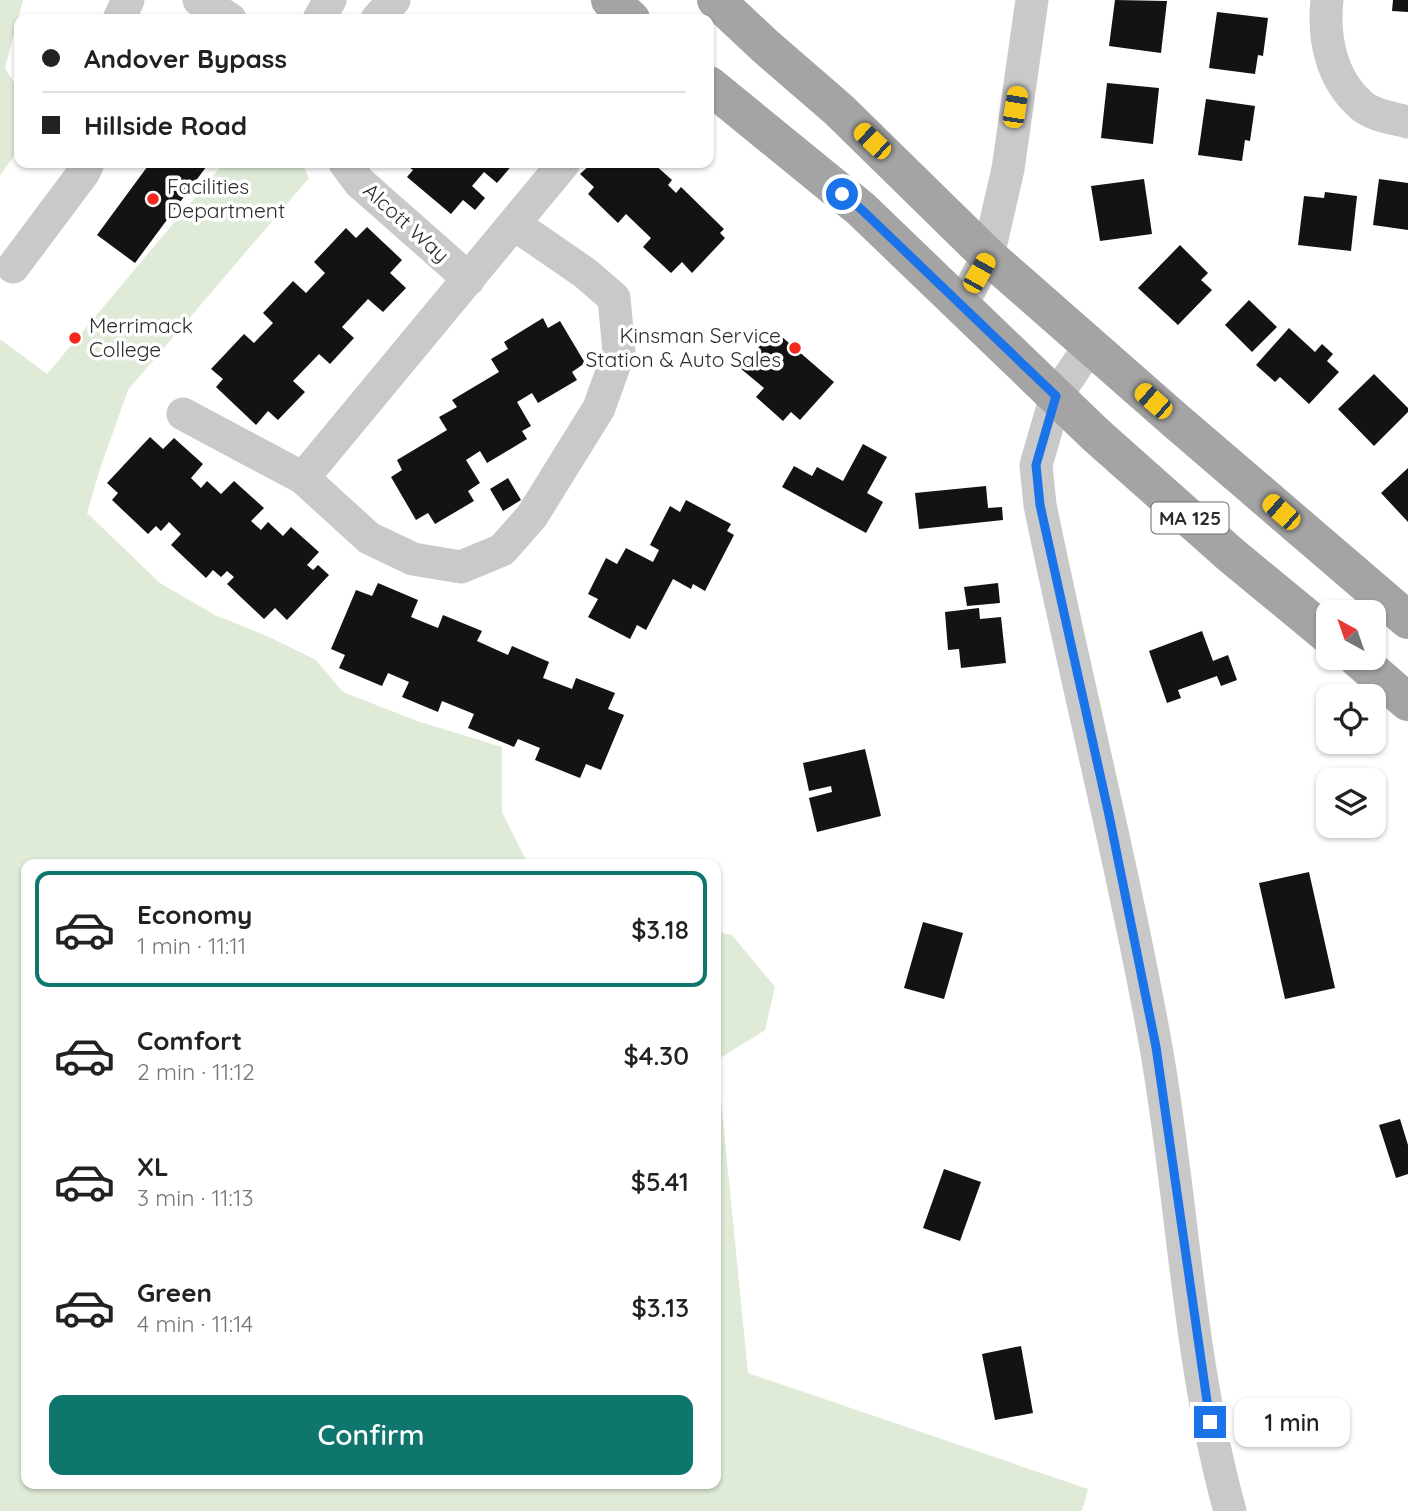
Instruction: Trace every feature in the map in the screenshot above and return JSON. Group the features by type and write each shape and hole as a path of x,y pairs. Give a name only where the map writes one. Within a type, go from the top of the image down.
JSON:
{"main road":[{"path":"610,0 625,14"},
{"name":"MA 125","path":"716,0 839,110 988,256 1408,620"},
{"name":"MA 125","path":"714,89 861,209 1096,435 1231,555 1316,625"},
{"path":"1371,670 1408,702"}],"street":[{"path":"199,0 222,14"},
{"path":"381,14 394,0"},
{"path":"961,306 988,256 1008,169 1032,0"},
{"path":"1327,0 1325,15 1330,58 1337,75 1362,106 1380,115 1408,121"},
{"path":"13,267 86,168"},
{"name":"Alcott Way","path":"349,168 359,182 469,279"},
{"path":"303,478 560,168"},
{"path":"183,414 303,478 369,538 413,559 461,566 502,550 532,516 599,408 619,352 614,298 585,273 514,224"},
{"path":"1090,346 1056,396 1036,465 1040,505 1109,815 1156,1047 1201,1377 1219,1473 1230,1511"}],"green space":[{"path":"0,0 23,0 19,14 14,14 14,34 5,68 14,83 14,157 0,175"},
{"path":"220,168 304,168 309,178 128,390 87,513 160,583 215,615 316,660 343,692 417,721 502,747 502,812 526,859 21,859 21,1489 721,1489 721,1100 748,1373 1088,1489 1082,1511 0,1511 0,339 47,374"},
{"path":"721,933 732,935 775,987 765,1030 721,1058"}],"building":[{"path":"1115,0 1167,1 1161,53 1109,46"},
{"path":"1393,0 1408,0 1408,12 1392,11"},
{"path":"1217,12 1268,18 1263,56 1258,55 1255,74 1209,68"},
{"path":"1107,83 1159,88 1153,144 1101,138"},
{"path":"1206,99 1255,106 1250,141 1245,140 1242,161 1198,155"},
{"name":"Facilities Department","path":"146,168 205,168 135,263 97,235"},
{"path":"410,168 510,168 497,183 484,172 472,186 485,198 475,210 463,200 451,214 407,177 413,170"},
{"path":"587,168 659,168 672,180 668,185 676,193 681,187 724,229 720,233 725,238 692,273 682,262 671,273 643,247 651,238 626,214 618,223 588,194 594,187 580,174"},
{"path":"1144,179 1152,234 1100,241 1091,186"},
{"path":"1379,179 1408,183 1408,230 1373,225"},
{"path":"1325,192 1357,196 1351,251 1298,245 1304,196 1324,198"},
{"path":"367,227 402,260 390,273 406,288 383,312 368,299 342,327 354,338 330,364 319,354 293,381 305,392 278,420 268,411 256,425 216,387 223,379 211,369 244,334 254,343 273,323 263,313 293,281 306,293 325,273 314,262 346,228 356,238"},
{"path":"1180,245 1208,273 1201,280 1212,290 1178,325 1138,288"},
{"path":"1249,300 1277,327 1252,352 1225,325"},
{"path":"543,318 548,328 560,321 585,363 572,372 577,380 538,403 532,393 517,402 531,426 522,431 527,439 487,463 480,451 466,460 480,483 468,491 474,501 435,524 428,513 416,520 391,477 402,470 397,460 447,430 439,417 457,407 452,400 499,372 491,359 508,349 504,342"},
{"path":"1289,328 1315,352 1322,344 1333,354 1327,361 1339,372 1309,404 1280,377 1275,382 1256,365"},
{"path":"774,330 834,382 800,420 791,412 783,421 756,397 764,388 740,368"},
{"path":"1374,374 1408,408 1408,412 1374,446 1338,409"},
{"path":"150,437 163,449 174,438 203,464 191,478 201,488 207,481 221,494 234,481 264,508 251,521 261,530 268,522 283,536 291,527 319,552 307,565 313,570 318,565 329,575 287,620 275,608 264,619 227,584 234,577 227,571 221,577 213,570 206,578 171,545 181,534 169,522 161,531 156,526 148,534 112,500 118,493 107,483"},
{"path":"863,444 887,457 867,493 883,502 866,533 782,487 794,466 812,476 817,467 843,481"},
{"path":"1408,468 1408,522 1381,493"},
{"path":"508,478 521,500 503,511 490,489"},
{"path":"986,486 988,508 1002,507 1003,520 919,529 915,493"},
{"path":"686,500 731,524 727,531 734,535 705,591 693,584 691,589 673,579 646,630 637,625 630,639 588,617 598,599 588,594 606,558 617,564 626,548 653,562 659,550 650,545 670,506 680,512"},
{"path":"378,583 418,600 411,617 438,628 443,615 482,631 477,641 508,655 512,646 549,662 543,678 572,689 576,678 615,693 608,709 624,715 601,770 586,764 580,778 535,760 540,748 518,739 514,747 468,728 474,714 442,701 438,712 402,697 409,682 388,673 382,686 339,668 345,655 331,649 356,590 372,596"},
{"path":"998,583 1000,603 967,606 964,587"},
{"path":"979,608 980,619 1001,617 1006,663 961,668 959,649 948,650 945,612"},
{"path":"1202,631 1213,661 1228,655 1237,680 1221,686 1217,676 1178,690 1181,698 1167,703 1149,651"},
{"path":"865,749 881,816 817,832 809,798 832,792 831,786 809,791 803,763"},
{"path":"1309,872 1335,988 1285,999 1259,883"},
{"path":"923,922 963,933 944,999 904,988"},
{"path":"1400,1119 1408,1145 1408,1174 1396,1178 1379,1125"},
{"path":"944,1169 981,1182 960,1241 923,1228"},
{"path":"1021,1346 1033,1413 995,1420 982,1354"}],"place":[{"name":"Facilities Department","path":"153,199"},
{"name":"Merrimack College","path":"75,338"},
{"name":"Kinsman Service Station & Auto Sales","path":"795,348"}],"route":[{"path":"842,194 861,209 1056,396 1036,465 1040,505 1109,815 1156,1047 1181,1214 1201,1377 1210,1422"}]}
